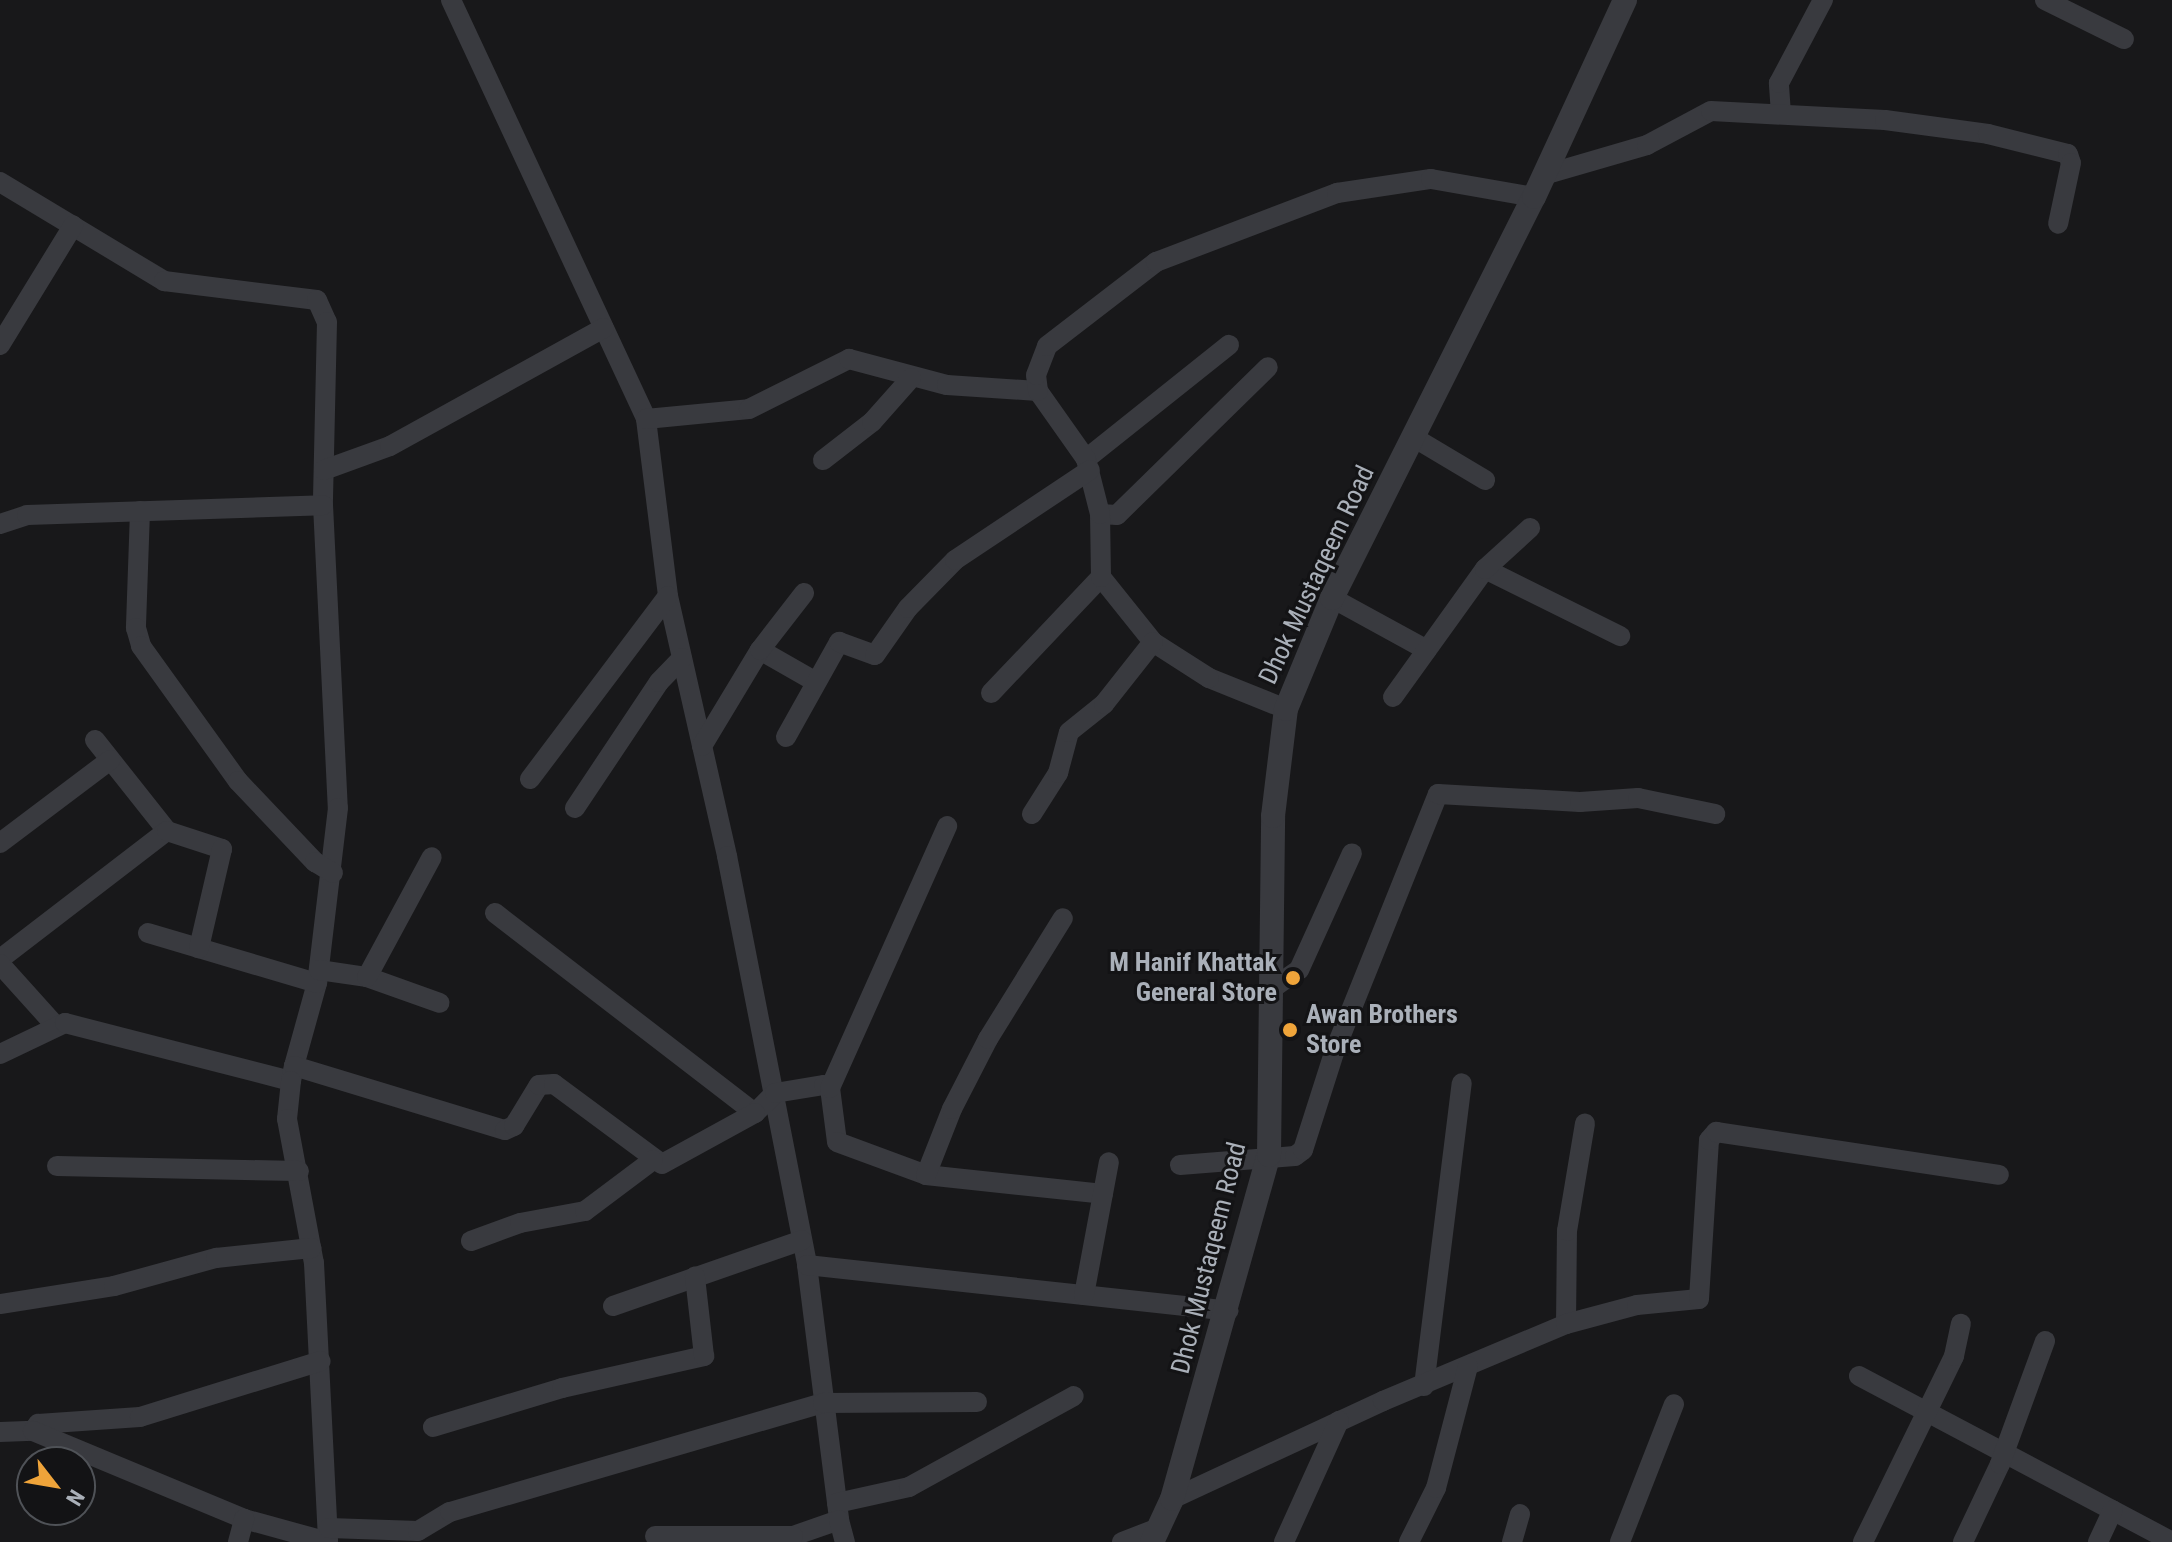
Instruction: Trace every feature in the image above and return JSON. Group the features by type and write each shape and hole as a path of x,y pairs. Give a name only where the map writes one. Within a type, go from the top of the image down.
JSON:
{"street":[{"path":"451,0 646,419 668,596 775,1093 807,1265 823,1403 845,1542"},
{"name":"Dhok Mustaqeem Road","path":"1154,1535 1172,1499 1228,1311 1269,1155 1273,816 1286,709 1332,598 1539,186 1625,0"},
{"path":"1781,114 1779,83 1823,0"},
{"path":"2045,0 2124,39"},
{"path":"1286,709 1209,678 1153,642 1101,577 1100,514 1088,465 1038,391 1036,375 1047,346 1156,262 1337,193 1377,184 1431,179 1539,186 1647,145 1711,111 1781,114 1988,134 2068,154 2071,163 2058,224"},
{"path":"0,182 164,281 317,300 327,322 323,505 338,808 333,873 318,976 292,1074 287,1119 311,1248 321,1361 328,1537"},
{"path":"0,345 73,226"},
{"path":"324,470 390,446 604,328"},
{"path":"786,737 839,642 875,655 908,608 955,560 1088,465 1229,345"},
{"path":"646,419 749,409 849,359 911,378 1038,391"},
{"path":"1100,514 1117,515 1268,367"},
{"path":"823,460 872,422 911,378"},
{"path":"1413,437 1485,480"},
{"path":"0,524 27,515 323,505"},
{"path":"140,511 136,628 141,646 238,781 315,862 333,873"},
{"path":"1393,697 1485,569 1530,528"},
{"path":"1485,569 1620,636"},
{"path":"991,693 1101,577"},
{"path":"702,746 760,650 804,593"},
{"path":"530,779 668,596"},
{"path":"1332,598 1427,650"},
{"path":"1032,814 1058,773 1069,732 1104,704 1153,642"},
{"path":"760,650 816,682"},
{"path":"575,808 659,682 682,658"},
{"path":"95,740 167,831 222,849 199,948"},
{"path":"0,843 110,760"},
{"path":"1180,1165 1269,1155 1295,1156 1303,1150 1335,1050 1438,794 1580,802 1638,798 1715,814"},
{"path":"947,826 830,1088 837,1142 926,1175 1103,1194"},
{"path":"55,1025 0,961 167,831"},
{"path":"1270,990 1299,970 1352,853"},
{"path":"367,977 432,857"},
{"path":"495,913 755,1113"},
{"path":"926,1175 981,1053 1063,918"},
{"path":"148,933 318,976 367,977 440,1003"},
{"path":"0,1054 55,1025 65,1023 292,1074 505,1130 514,1126 539,1085 554,1084 653,1160 670,1163 755,1113 775,1093 830,1088"},
{"path":"1424,1386 1462,1083"},
{"path":"1566,1324 1567,1231 1585,1124"},
{"path":"1172,1499 1339,1421 1566,1324 1637,1305 1699,1299 1709,1140 1716,1132 1999,1175"},
{"path":"471,1241 541,1217 585,1211 653,1160"},
{"path":"1084,1295 1109,1162"},
{"path":"57,1166 299,1171"},
{"path":"613,1306 802,1240"},
{"path":"0,1304 114,1286 216,1258 311,1248"},
{"path":"807,1265 1228,1311"},
{"path":"433,1427 562,1388 704,1356 695,1277"},
{"path":"1863,1542 1954,1356 1961,1324"},
{"path":"1963,1542 2045,1341"},
{"path":"33,1431 38,1424 140,1417 321,1361"},
{"path":"1409,1542 1436,1488 1468,1366"},
{"path":"1859,1376 2171,1542"},
{"path":"655,1536 793,1536 838,1512 909,1487 1074,1396"},
{"path":"0,1432 33,1431 244,1519 328,1537 418,1531 450,1512 823,1403 977,1402"},
{"path":"1620,1542 1674,1404"},
{"path":"1284,1542 1339,1421"},
{"path":"2098,1542 2113,1510"},
{"path":"1512,1542 1520,1514"},
{"path":"238,1542 244,1519"},
{"path":"1122,1542 1154,1535"}],"place":[{"name":"M Hanif Khattak General Store","path":"1293,978"},
{"name":"Awan Brothers Store","path":"1290,1030"}]}
